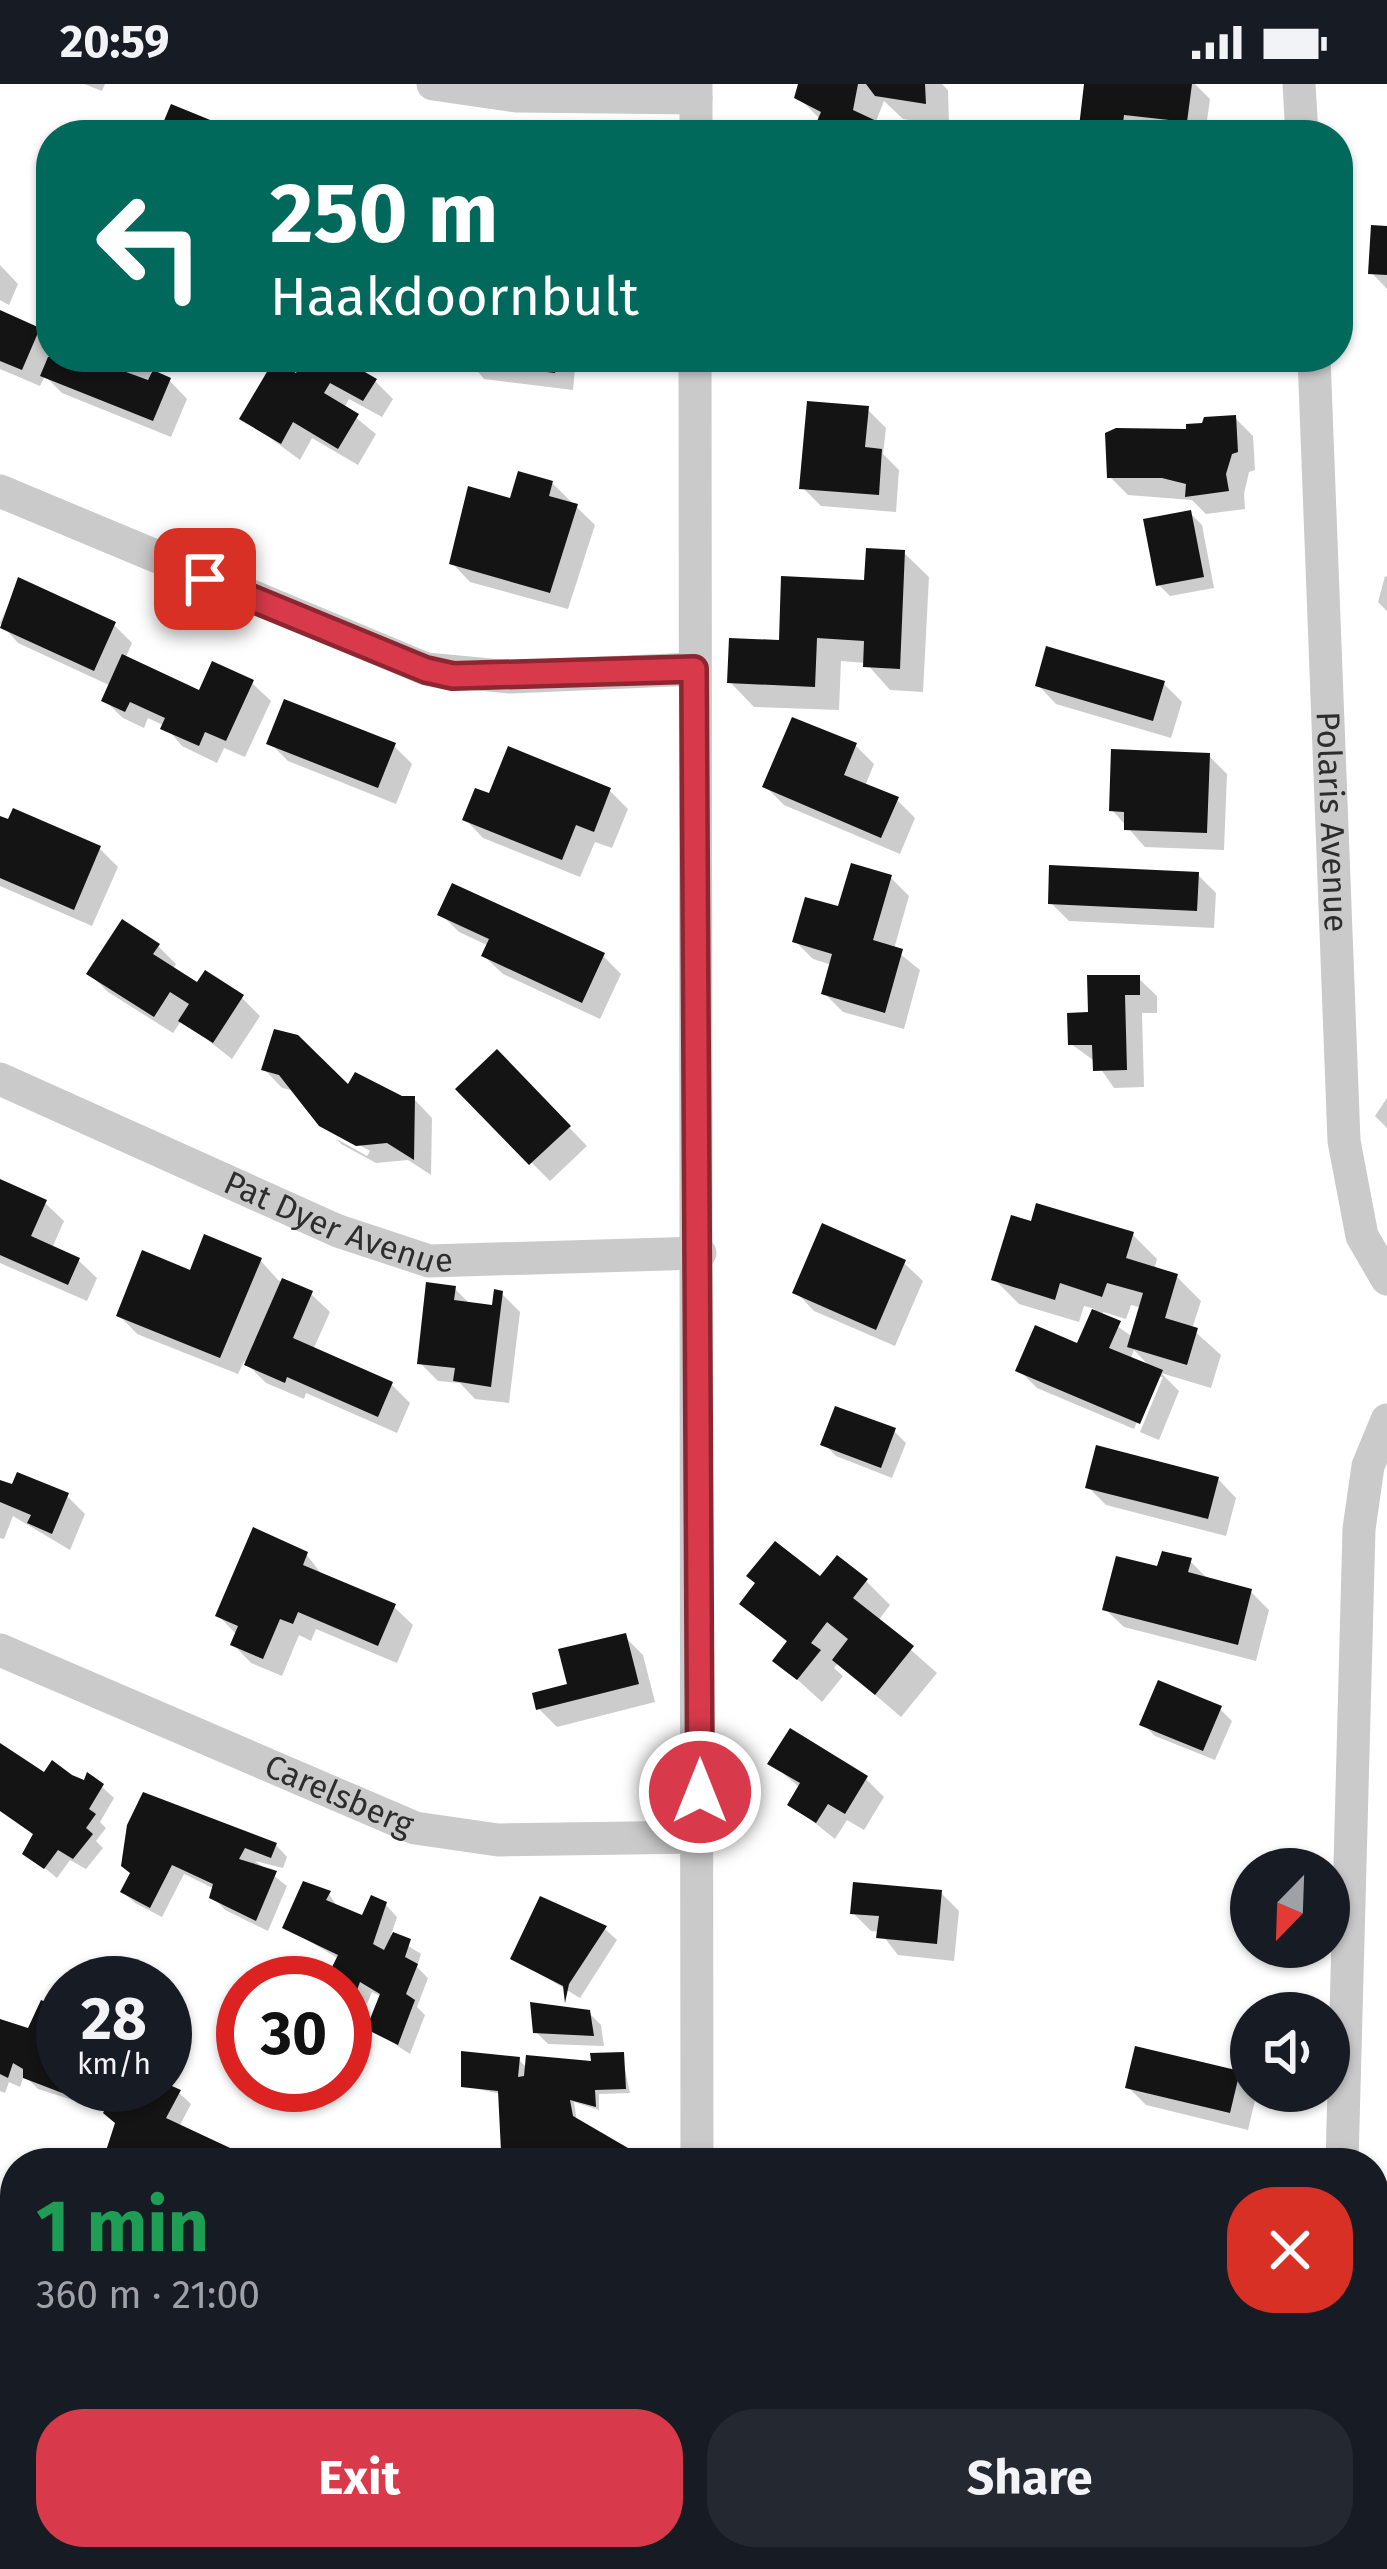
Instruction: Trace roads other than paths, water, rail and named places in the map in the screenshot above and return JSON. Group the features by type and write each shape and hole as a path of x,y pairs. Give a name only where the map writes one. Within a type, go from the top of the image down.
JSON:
{"street":[{"path":"433,84 516,96 696,91"},
{"path":"1299,84 1301,120"},
{"path":"695,372 700,1252 697,2148"},
{"name":"Polaris Avenue","path":"1315,372 1344,1141 1362,1236 1387,1279"},
{"path":"0,491 426,670 511,677 694,669"},
{"name":"Pat Dyer Avenue","path":"0,1079 338,1232 429,1261 700,1252"},
{"path":"1342,2148 1359,1528 1368,1466 1387,1420"},
{"name":"Carelsberg","path":"0,1650 415,1828 498,1840 700,1837"}]}
